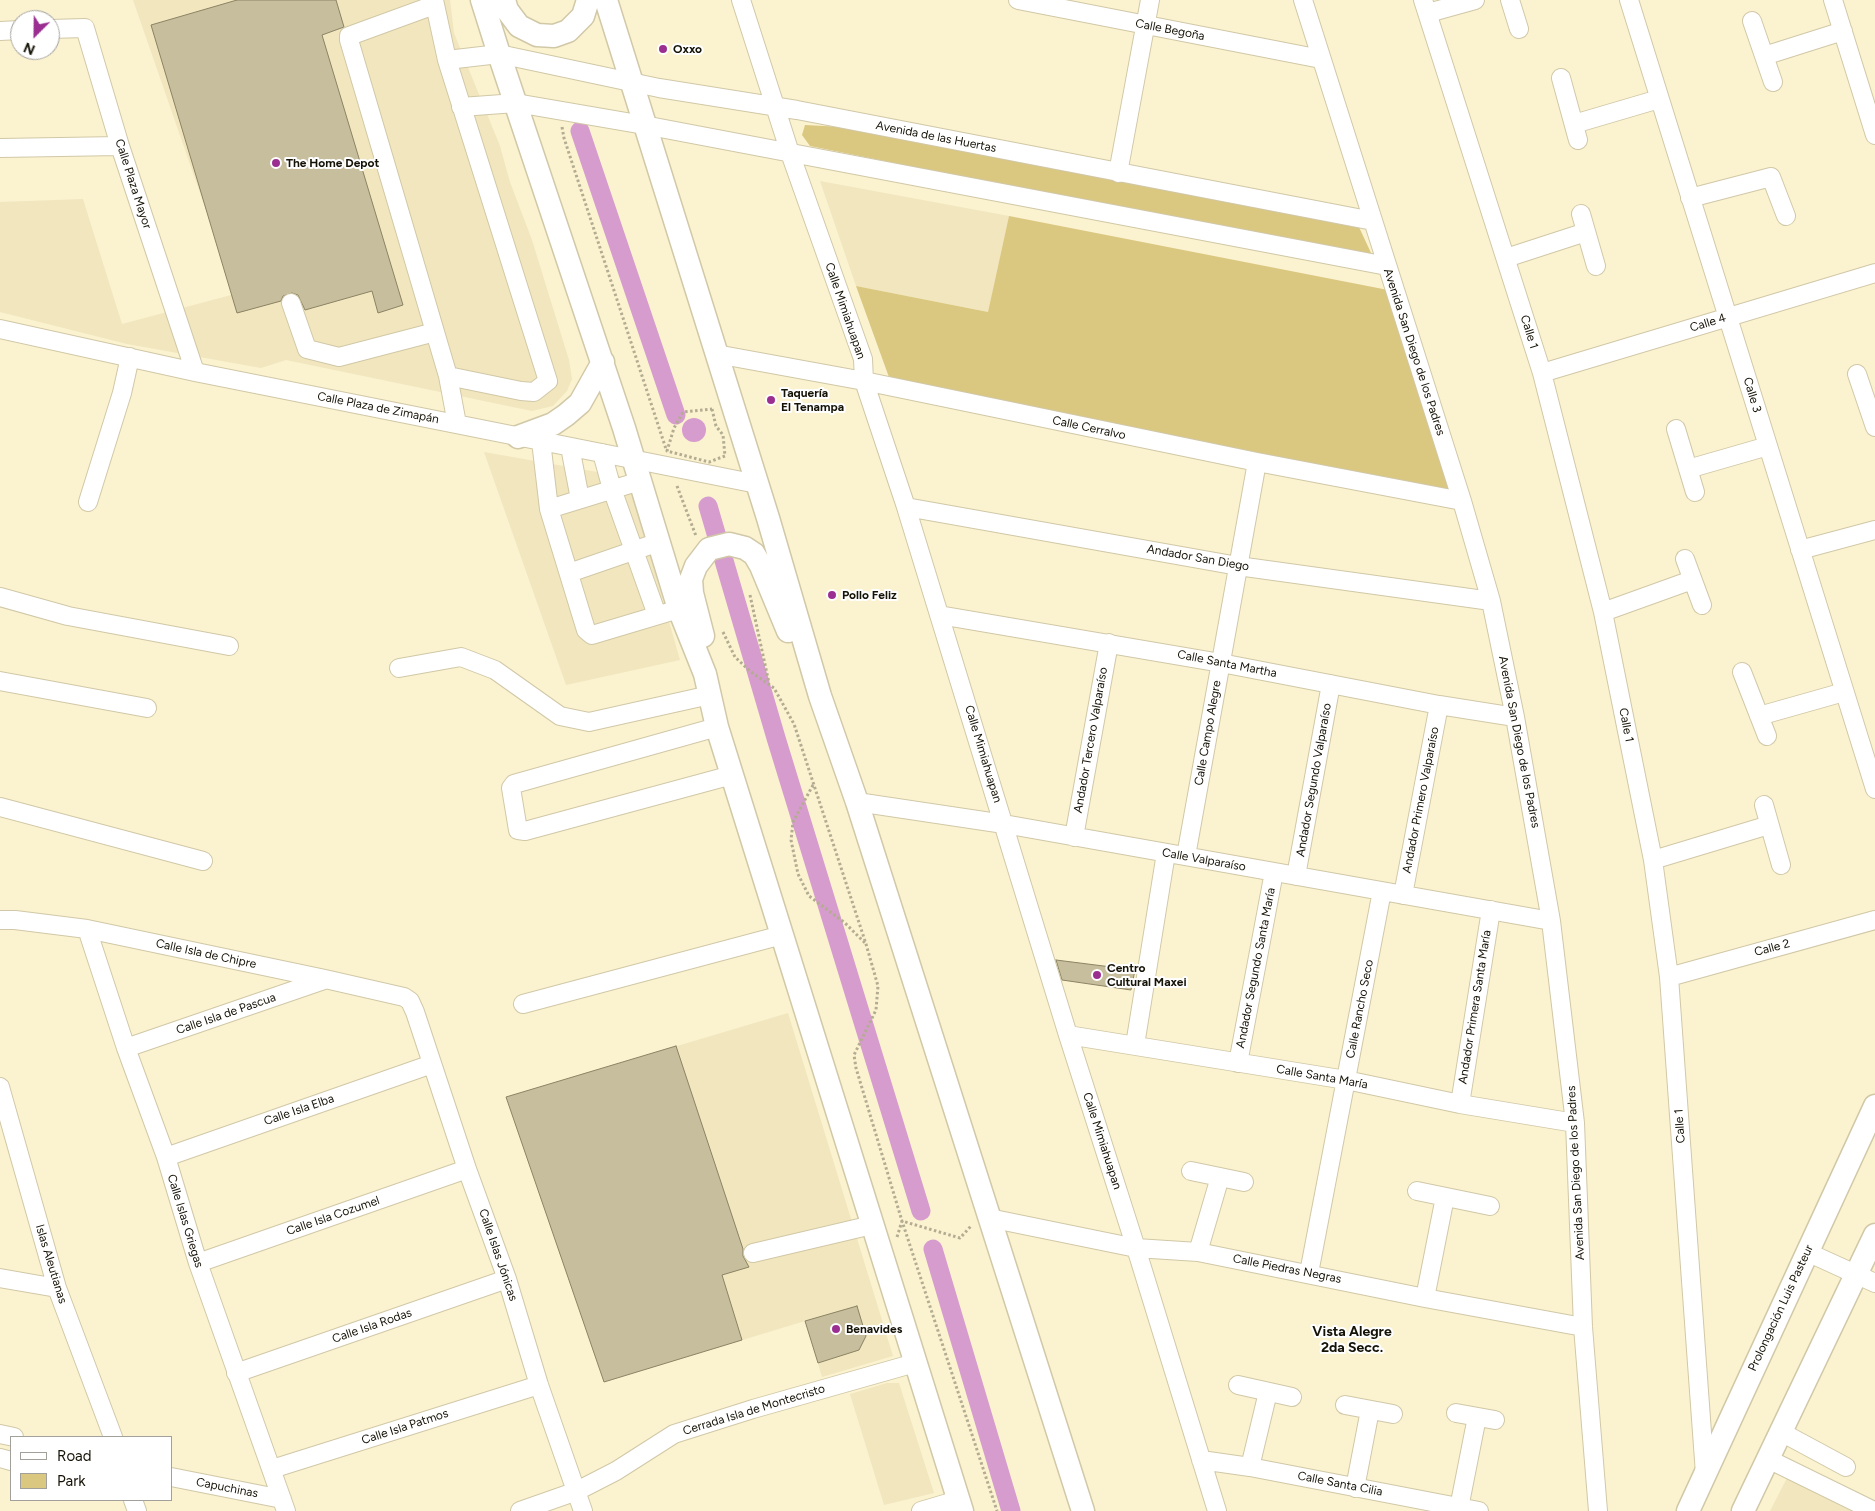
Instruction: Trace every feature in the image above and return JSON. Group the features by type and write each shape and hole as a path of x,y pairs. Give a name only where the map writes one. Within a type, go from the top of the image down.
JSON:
{"main road":[{"path":"482,0 498,54 602,362 680,609 707,684 717,727 960,1505"},
{"path":"504,0 507,10 519,26 537,35 554,36 568,31 583,16 588,0"},
{"path":"606,0 757,484 820,696 856,802 1084,1511"},
{"path":"518,437 552,424 580,403 602,362"},
{"path":"707,684 703,633 692,593 691,579 696,566 714,549 745,548 754,554 761,566 805,673 820,696"},
{"name":"Prolongación Luis Pasteur","path":"1688,1511 1875,1106"},
{"path":"1743,1511 1780,1432 1866,1278 1875,1236"}],"street":[{"name":"Calle Mimiahuapan","path":"741,0 790,153 863,359 864,381 906,507 1217,1511"},
{"name":"Calle Begoña","path":"1018,0 1042,2 1145,25 1322,59"},
{"path":"1118,173 1150,0"},
{"name":"Avenida San Diego de los Padres","path":"1303,0 1462,501 1492,602 1515,717 1551,921 1575,1123 1583,1326 1598,1511"},
{"path":"1425,7 1475,0"},
{"path":"1510,0 1519,29"},
{"name":"Calle 3","path":"1629,0 1875,789"},
{"path":"1833,0 1875,136"},
{"path":"448,376 534,392 548,382 461,107 447,60 434,2 352,34 349,36 349,40 448,376 457,424"},
{"name":"Calle 1","path":"1425,7 1542,373 1603,612 1653,860 1669,977 1705,1474"},
{"path":"1752,21 1773,82"},
{"name":"Calle Plaza Mayor","path":"60,29 85,28 120,146 196,372"},
{"path":"1764,56 1843,31"},
{"name":"Avenida de las Huertas","path":"447,60 498,54 631,82 775,106 1373,221"},
{"path":"1560,78 1576,132 1659,99"},
{"path":"461,107 516,103 644,125 1387,266"},
{"path":"0,148 120,146"},
{"path":"1690,198 1771,177 1786,216"},
{"path":"1581,214 1596,266"},
{"path":"1506,258 1586,232"},
{"name":"Calle 4","path":"1542,373 1875,273"},
{"path":"292,303 306,349 339,357 435,332"},
{"name":"Calle Plaza de Zimapán","path":"0,329 196,372 602,453 637,470 673,468 757,484"},
{"name":"Calle Cerralvo","path":"716,354 864,381 1257,462 1462,501"},
{"path":"88,502 122,393 130,358"},
{"path":"1857,374 1873,417"},
{"path":"1676,428 1695,492"},
{"path":"541,441 549,509 570,572 586,630 592,635 680,609"},
{"path":"1688,469 1768,446"},
{"path":"570,447 580,499"},
{"path":"602,453 612,489 657,615"},
{"name":"Calle Campo Alegre","path":"1186,856 1257,462"},
{"path":"549,509 612,489 637,470"},
{"name":"Andador San Diego","path":"906,507 1238,566 1492,602"},
{"path":"1800,550 1875,530"},
{"path":"570,572 658,542"},
{"path":"1685,559 1702,605"},
{"path":"1603,612 1692,580"},
{"path":"0,597 68,616 229,646"},
{"name":"Calle Santa Martha","path":"939,615 1221,662 1438,705 1515,717"},
{"name":"Andador Tercero Valparaíso","path":"1074,836 1109,643"},
{"path":"399,668 461,657 495,670 560,716 589,722 707,684"},
{"path":"1742,672 1767,736"},
{"path":"0,681 147,708"},
{"name":"Andador Segundo Valparaíso","path":"1296,876 1331,684"},
{"path":"1759,716 1844,692"},
{"name":"Andador Primero Valparaíso","path":"1403,895 1438,705"},
{"path":"717,727 514,784 510,788 518,830 525,831 732,775"},
{"name":"Calle Valparaíso","path":"856,802 1004,824 1551,921"},
{"path":"1764,805 1781,865"},
{"path":"0,807 203,861"},
{"path":"1653,860 1769,825"},
{"path":"1135,1045 1166,853"},
{"name":"Andador Segundo Santa María","path":"1238,1063 1274,872"},
{"name":"Calle Rancho Seco","path":"1309,1273 1382,891"},
{"name":"Andador Primera Santa María","path":"1460,1104 1491,910"},
{"name":"Calle Isla de Chipre","path":"0,920 15,920 87,929 325,979 404,997 410,1001"},
{"name":"Calle 2","path":"1669,977 1875,920"},
{"name":"Calle Islas Griegas","path":"87,929 126,1048 166,1157 198,1262 236,1374 284,1505"},
{"path":"522,1004 782,936"},
{"name":"Calle Isla de Pascua","path":"126,1048 325,979"},
{"name":"Calle Islas Jónicas","path":"410,1001 416,1012 467,1169 507,1279 539,1385 583,1511"},
{"name":"Calle Santa María","path":"1068,1035 1346,1080 1460,1104 1575,1123"},
{"name":"Calle Isla Elba","path":"166,1157 432,1064"},
{"name":"Islas Aleutianas","path":"0,1087 3,1105 57,1288 113,1436"},
{"name":"Calle Isla Cozumel","path":"198,1262 467,1169"},
{"path":"1191,1171 1244,1182"},
{"path":"1198,1252 1220,1177"},
{"path":"1417,1191 1490,1206"},
{"path":"1426,1298 1445,1197"},
{"name":"Calle Piedras Negras","path":"988,1214 1136,1248 1198,1252 1426,1298 1583,1326"},
{"path":"753,1253 872,1225"},
{"path":"1807,1252 1866,1278"},
{"path":"0,1278 57,1288"},
{"name":"Calle Isla Rodas","path":"236,1374 507,1279"},
{"name":"Cerrada Isla de Montecristo","path":"520,1511 576,1491 616,1471 674,1434 752,1409 915,1363"},
{"name":"Calle Isla Patmos","path":"272,1469 539,1385"},
{"path":"1238,1385 1292,1397"},
{"path":"1250,1467 1268,1392"},
{"path":"1345,1405 1393,1414"},
{"path":"1354,1488 1370,1410"},
{"path":"1456,1413 1495,1420"},
{"path":"1459,1508 1476,1417"},
{"path":"1780,1432 1846,1467"},
{"path":"1768,1459 1874,1511"},
{"name":"Calle Santa Cilia","path":"1201,1460 1250,1467 1479,1511"},
{"name":"Capuchinas","path":"172,1477 284,1505"},
{"path":"921,1511 960,1505"}],"path":[{"path":"561,111 564,138 673,468 681,499 714,549"},
{"path":"667,451 674,428 683,412 712,409 716,426"},
{"path":"667,451 709,462 725,456 723,435"},
{"path":"749,591 769,683"},
{"path":"722,630 735,657 751,672 774,688 794,724 866,944 878,986 876,1010 854,1055 856,1068 902,1221 997,1511"},
{"path":"813,785 793,822 791,840 798,874 809,896 845,923 866,944"},
{"path":"902,1221 960,1238 988,1214"},
{"path":"897,1238 902,1221"}],"shaded area":[{"path":"133,0 450,0 454,33 500,146 510,182 532,240 569,360 572,379 567,391 553,406 532,411 286,360 261,368 127,344 0,312 0,202 83,199 122,324 235,294"},
{"path":"820,181 1009,216 988,312 856,286"},
{"path":"694,418 702,422 706,430 702,438 694,442 686,438 682,430 686,422"},
{"path":"484,452 620,476 635,502 680,660 566,685"},
{"path":"788,1013 893,1356 822,1377 805,1321 604,1382 506,1097"},
{"path":"887,1383 899,1383 934,1493 884,1505 850,1394"},
{"path":"1787,1478 1853,1511 1770,1511"}],"green space":[{"path":"805,125 842,127 1358,225 1372,255 1367,258 810,146 802,135"},
{"path":"1009,216 1388,290 1452,493 890,380 856,286 988,312"}],"building":[{"name":"The Home Depot","path":"237,0 336,0 344,27 322,35 403,305 378,313 372,291 305,310 298,295 292,293 283,296 281,301 237,313 151,25"},
{"name":"Centro Cultural Maxei","path":"1056,960 1135,970 1131,990 1062,980"},
{"path":"676,1046 743,1249 743,1256 749,1267 722,1275 742,1340 604,1382 506,1097"},
{"name":"Benavides","path":"857,1306 866,1336 859,1350 818,1363 805,1321"}],"waterway":[{"path":"580,131 676,415"},
{"path":"708,506 776,738 921,1211"},
{"path":"933,1249 1011,1511"}],"place":[{"name":"Oxxo","path":"663,49"},
{"name":"The Home Depot","path":"276,163"},
{"name":"Taquería El Tenampa","path":"771,400"},
{"name":"Pollo Feliz","path":"832,595"},
{"name":"Centro Cultural Maxei","path":"1097,975"},
{"name":"Benavides","path":"836,1329"}],"district":[{"name":"Vista Alegre 2da Secc.","path":"1352,1340"}]}
